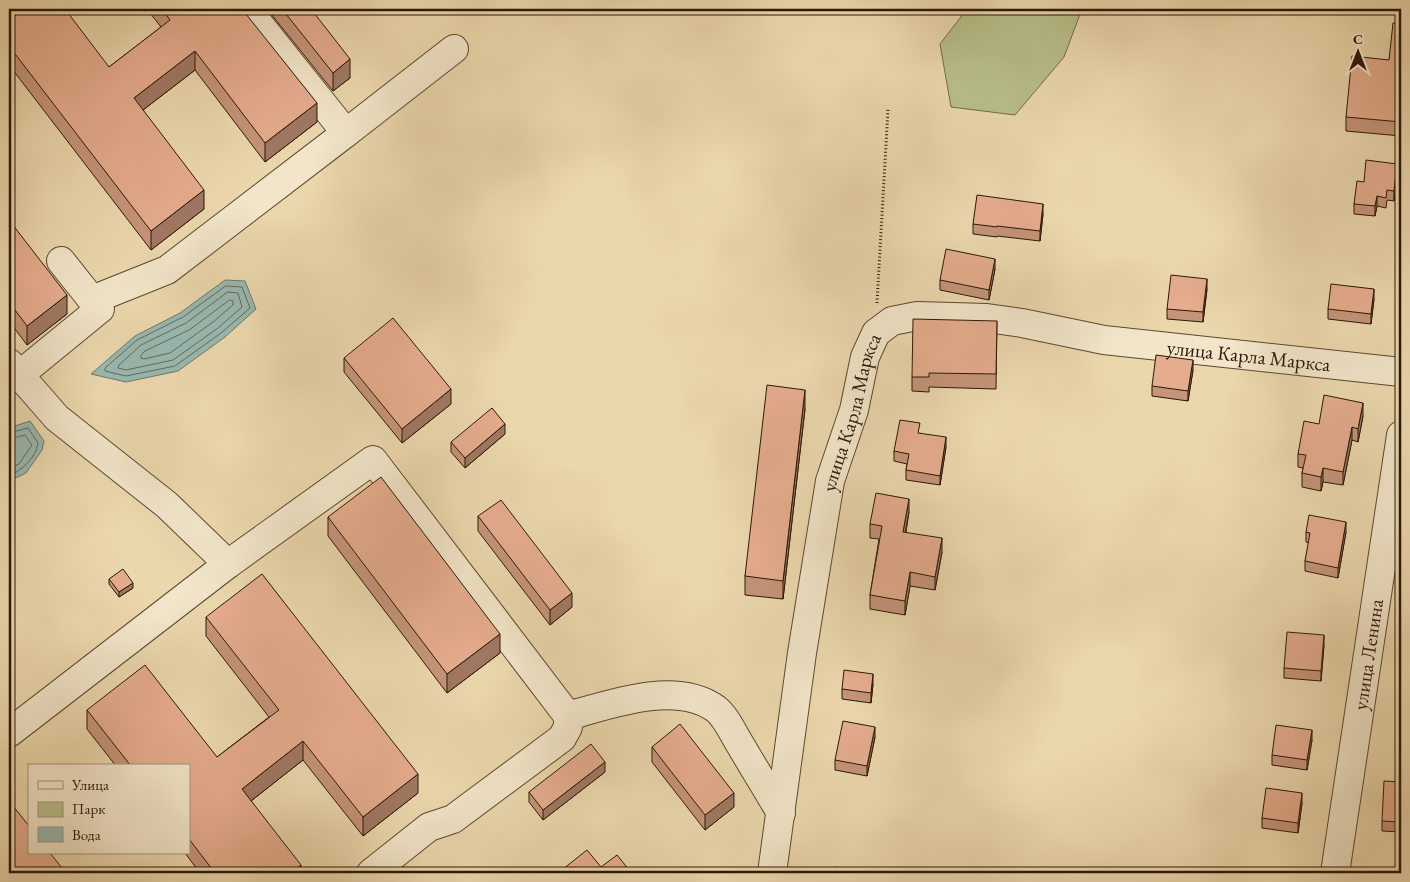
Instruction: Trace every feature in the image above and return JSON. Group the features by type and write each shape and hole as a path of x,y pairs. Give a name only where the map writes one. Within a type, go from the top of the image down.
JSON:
{"street":[{"path":"247,9 346,134"},
{"path":"92,300 167,270 454,49"},
{"path":"61,261 100,309 14,370 58,418 167,505 228,564"},
{"name":"улица Карла Маркса","path":"772,873 802,653 830,481 854,410 865,357 876,333 892,321 917,316 987,318 1022,323 1104,340 1401,372"},
{"name":"улица Ленина","path":"1335,873 1401,435"},
{"path":"9,734 228,564 373,460 568,716 568,727 562,738 453,819 429,827 371,873"},
{"path":"568,716 637,697 678,696 700,700 717,710 728,725 781,813"}],"path":[{"path":"876,333 888,109"}],"green space":[{"path":"967,9 1082,9 1064,57 1015,115 951,107 940,44"}],"water":[{"path":"225,280 245,281 256,309 225,337 178,371 126,382 91,374 135,336 180,313"},
{"path":"30,421 44,441 42,450 26,473 9,481 9,428"}],"building":[{"path":"23,9 65,9 109,67 170,20 162,9 242,9 317,103 265,143 195,51 134,98 204,190 151,231 9,46 9,20"},
{"path":"282,9 311,9 350,59 333,73"},
{"path":"1401,9 1401,122 1346,117 1352,56 1389,60 1393,23 1399,24"},
{"path":"1366,160 1397,164 1394,191 1387,190 1386,198 1377,196 1375,206 1354,204 1357,181 1364,182"},
{"path":"977,195 1043,204 1040,231 973,224"},
{"path":"9,220 67,295 27,326 9,302"},
{"path":"946,249 995,259 989,290 940,280"},
{"path":"1171,275 1207,279 1203,312 1167,309"},
{"path":"1331,284 1374,289 1371,314 1328,309"},
{"path":"393,318 451,389 402,429 344,358"},
{"path":"913,319 997,321 996,374 929,373 929,377 912,377"},
{"path":"1156,355 1193,360 1188,391 1152,386"},
{"path":"767,385 805,390 783,581 745,576"},
{"path":"1324,395 1363,403 1358,429 1352,427 1343,472 1323,468 1321,477 1302,473 1306,455 1298,454 1304,421 1319,424"},
{"path":"492,408 505,424 465,458 451,442"},
{"path":"900,420 920,423 918,433 946,437 940,476 906,470 909,454 894,451"},
{"path":"381,477 500,634 447,674 328,517"},
{"path":"876,493 909,499 903,532 942,538 935,577 910,572 905,601 870,595 882,526 870,524"},
{"path":"501,500 572,593 550,610 478,516"},
{"path":"1309,515 1346,522 1338,568 1305,561 1310,533 1306,532"},
{"path":"123,569 133,583 119,592 109,579"},
{"path":"262,574 418,774 363,817 303,741 242,789 301,865 290,873 215,873 190,840 190,764 129,764 87,710 145,665 217,757 279,710 206,617"},
{"path":"1401,624 1401,661 1398,660"},
{"path":"1287,632 1324,635 1321,671 1284,668"},
{"path":"844,670 873,674 871,693 842,689"},
{"path":"843,721 875,727 867,766 835,760"},
{"path":"680,724 734,793 705,815 652,747"},
{"path":"1276,725 1312,730 1307,760 1272,755"},
{"path":"591,744 605,762 543,810 529,792"},
{"path":"1384,781 1401,782 1401,822 1382,821"},
{"path":"1266,788 1302,793 1298,823 1262,818"},
{"path":"9,801 28,825 28,854 51,854 66,873 9,873"},
{"path":"587,850 601,867 617,855 630,871 627,873 558,873"},
{"path":"834,867 867,872 867,873 833,873"}]}
